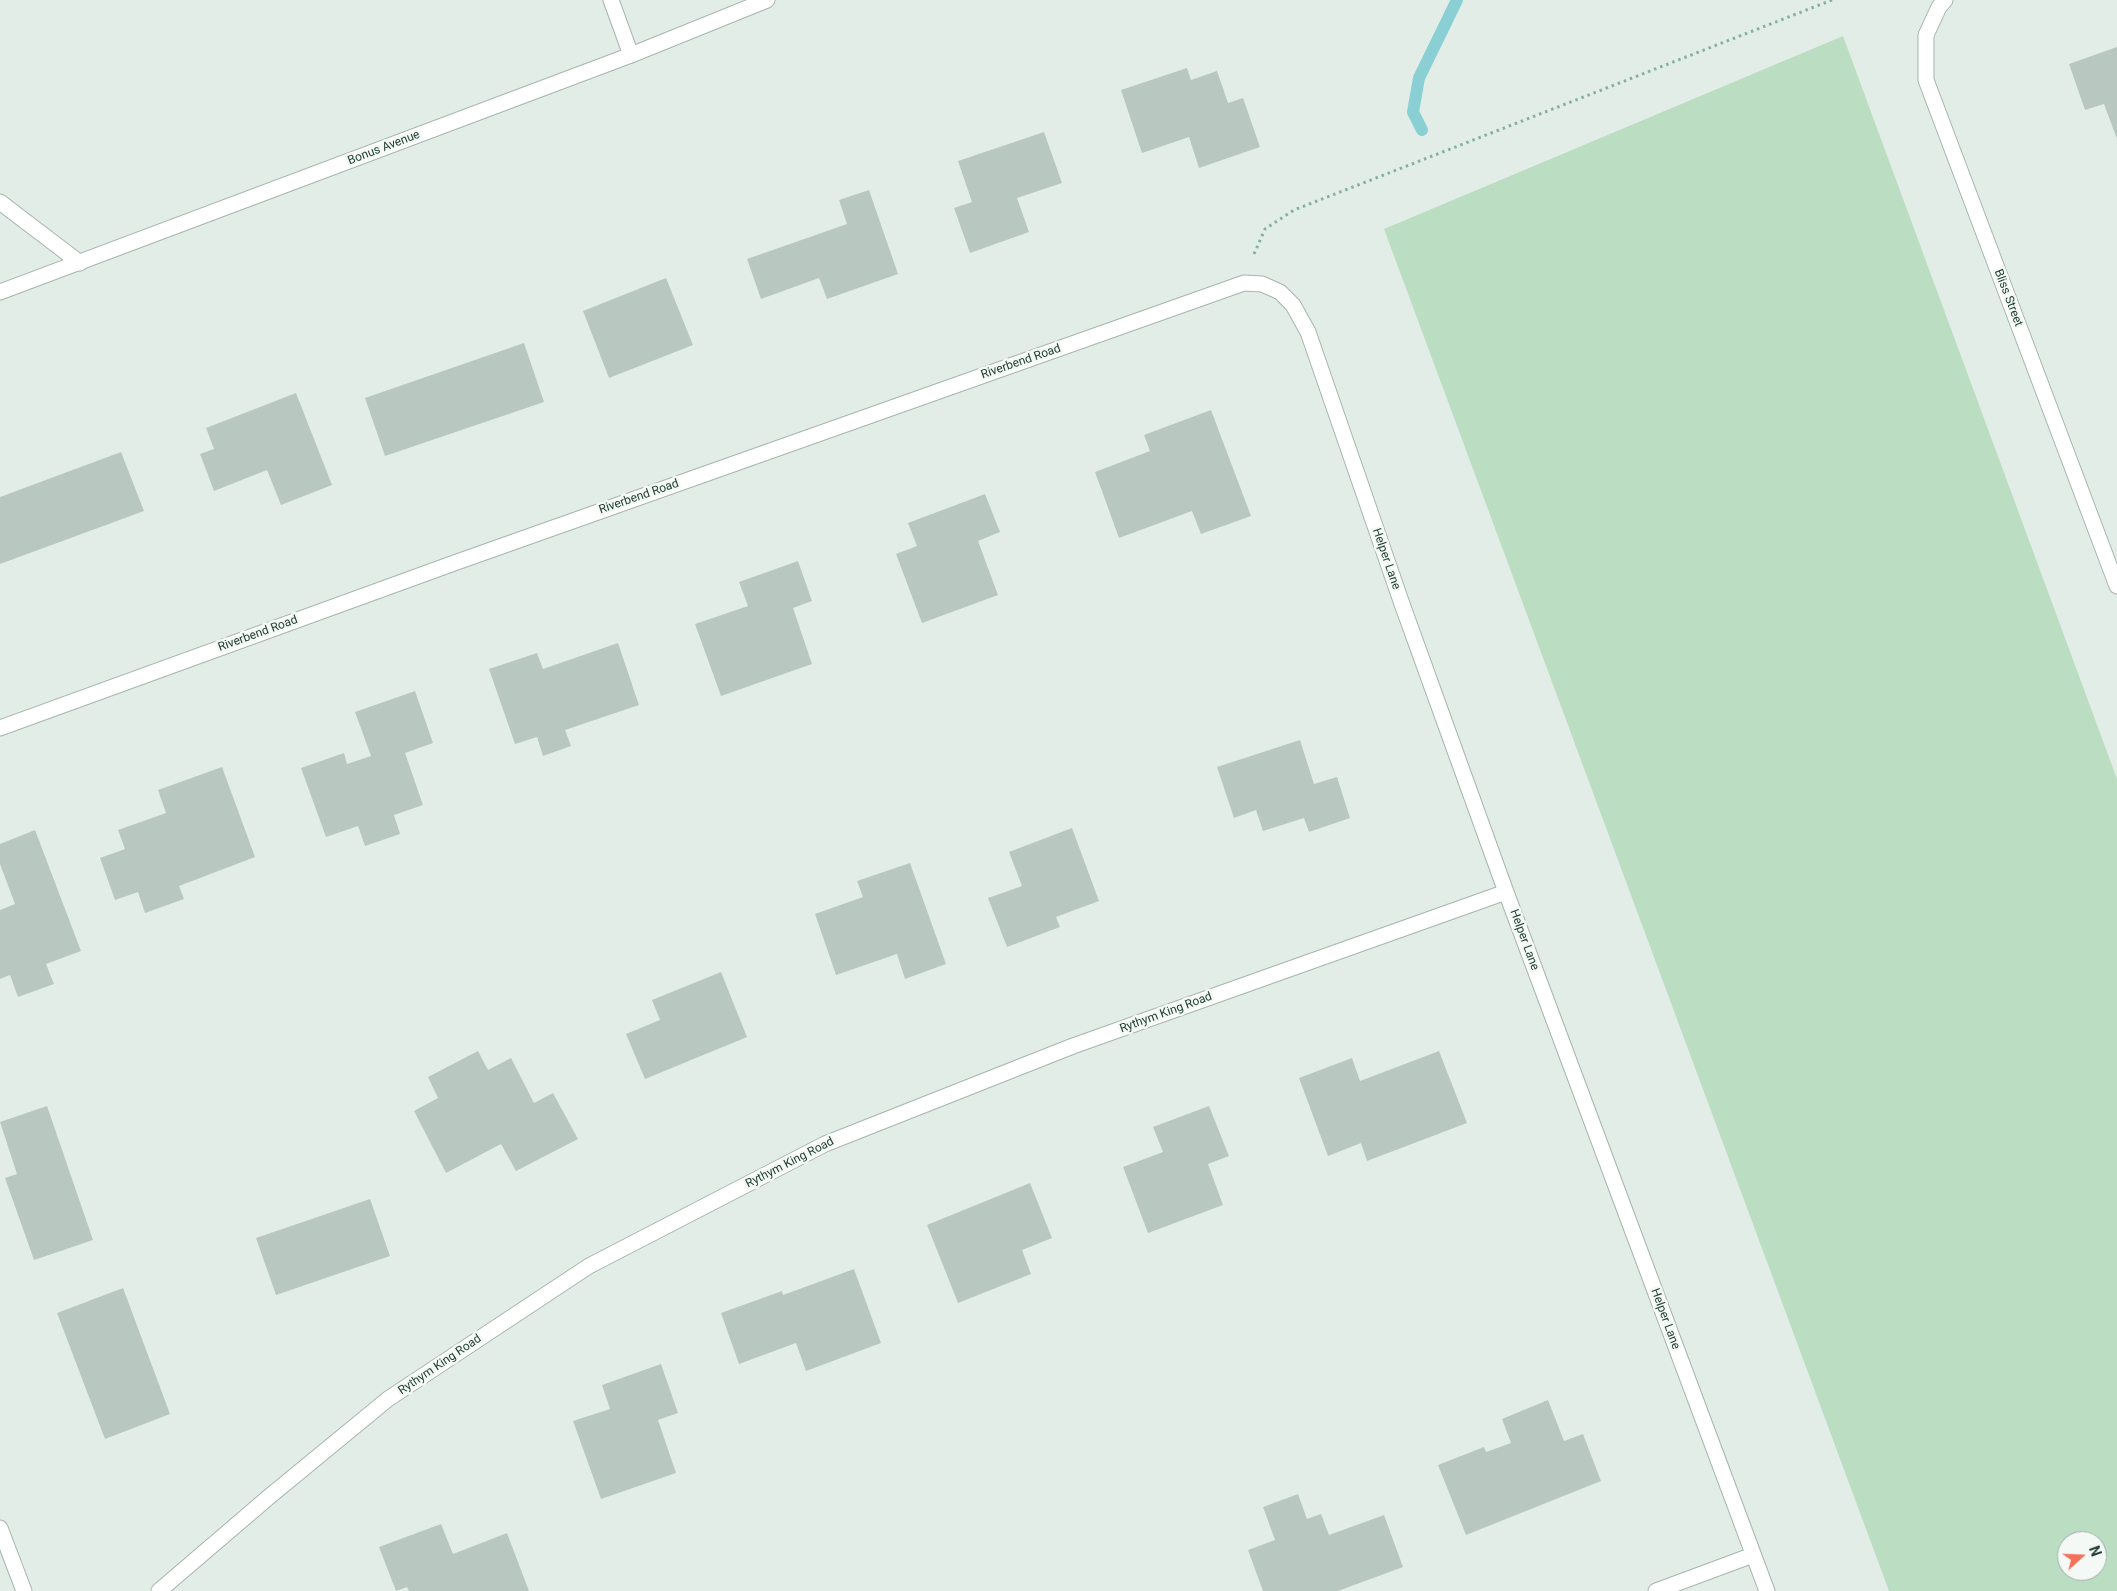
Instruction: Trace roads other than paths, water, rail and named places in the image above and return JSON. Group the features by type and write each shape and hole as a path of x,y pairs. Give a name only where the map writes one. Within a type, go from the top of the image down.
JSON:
{"street":[{"path":"611,0 632,55"},
{"name":"Bonus Avenue","path":"0,292 632,55 767,0"},
{"name":"Bliss Street","path":"1942,4 1926,34 1926,80 2117,586"},
{"path":"0,202 80,263"},
{"name":"Riverbend Road","path":"0,728 466,559 1244,283 1262,284 1280,292"},
{"name":"Helper Lane","path":"1280,292 1293,305 1308,332 1402,604 1506,892 1767,1591"},
{"name":"Rythym King Road","path":"159,1591 388,1399 589,1266 825,1144 1073,1046 1506,892"},
{"path":"0,1528 24,1591"},
{"path":"1656,1591 1753,1555"}],"waterway":[{"path":"1422,130 1413,112 1419,78 1457,0"}]}
